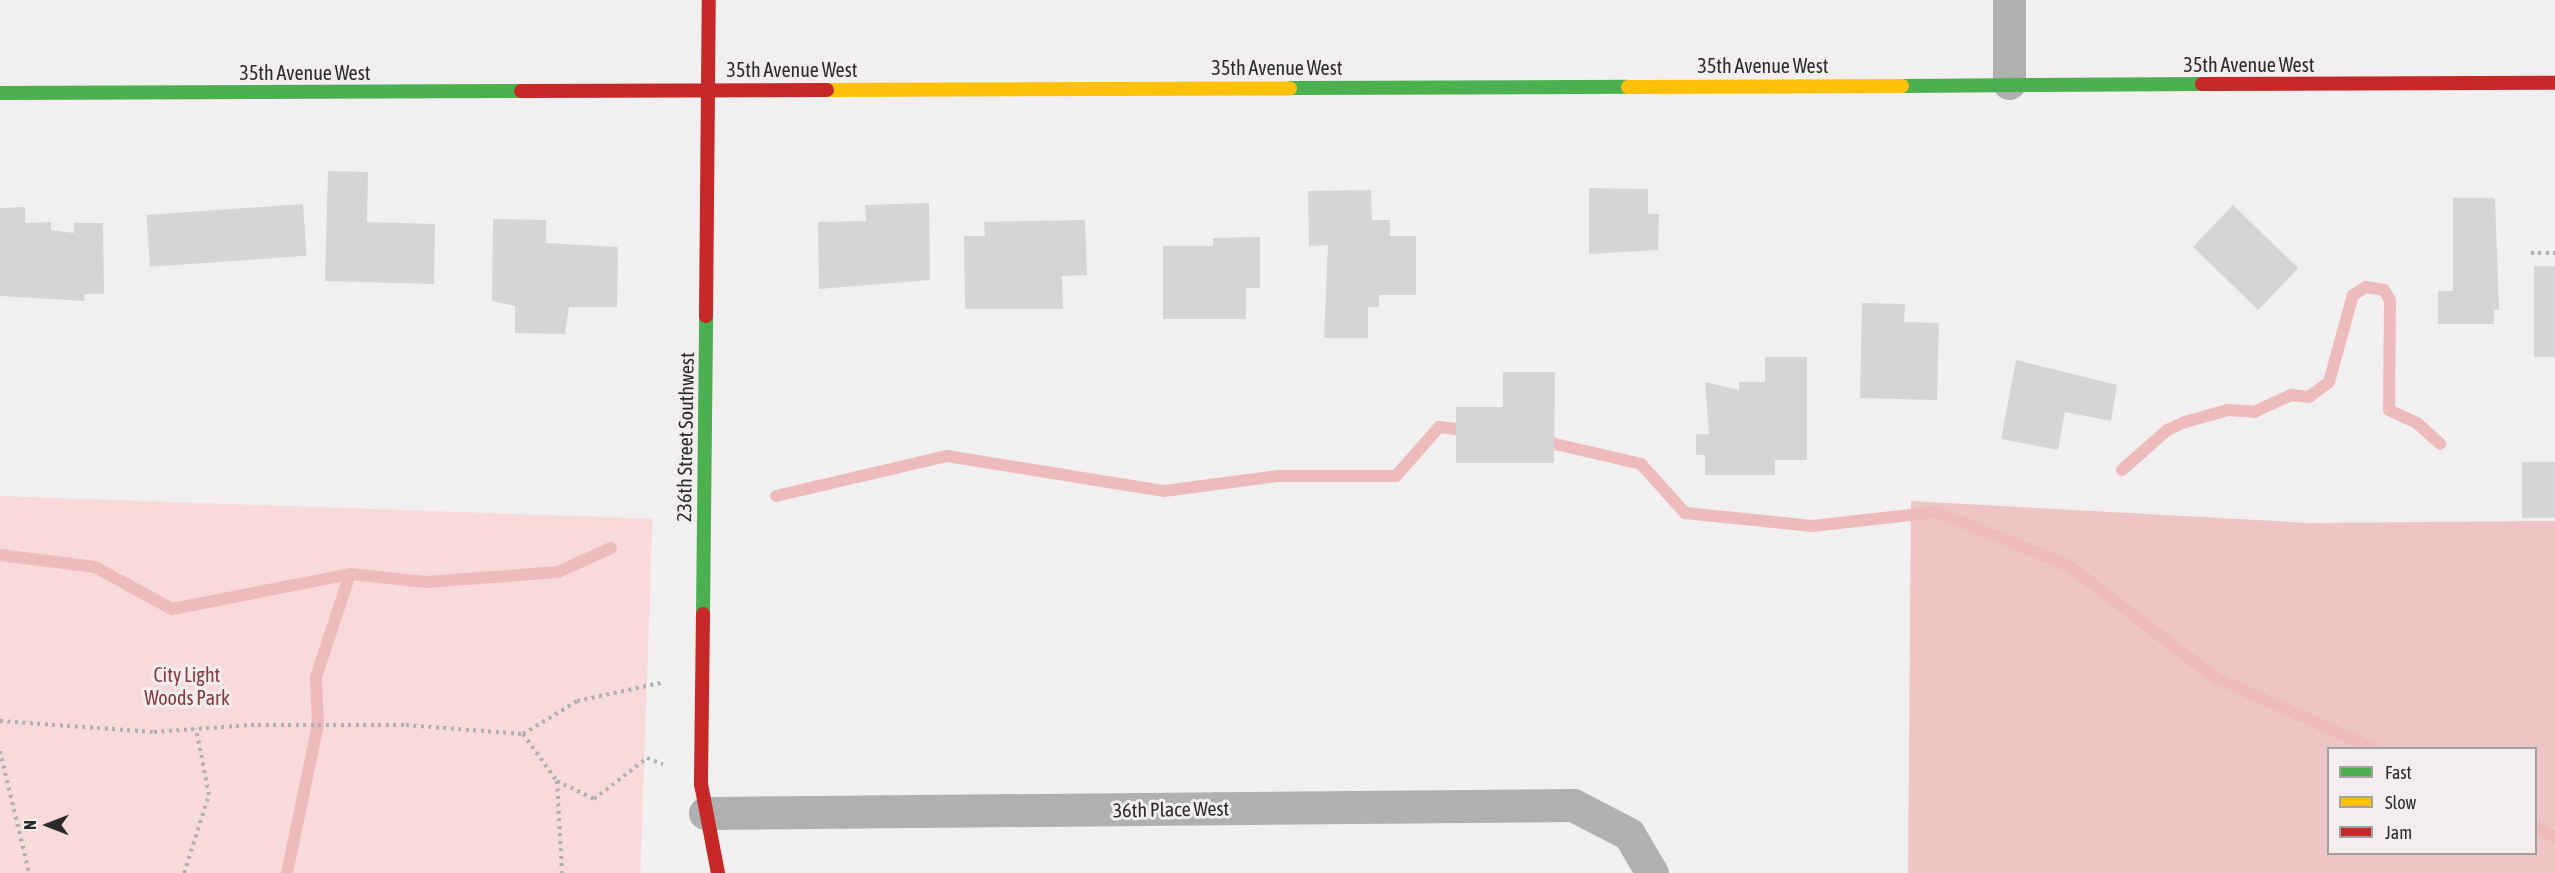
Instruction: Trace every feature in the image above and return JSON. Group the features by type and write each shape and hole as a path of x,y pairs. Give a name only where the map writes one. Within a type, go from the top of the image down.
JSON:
{"street":[{"name":"236th Street Southwest","path":"709,0 703,799 718,873"},
{"path":"2009,0 2009,83"},
{"name":"35th Avenue West","path":"0,93 2555,82"},
{"name":"36th Place West","path":"703,799 1573,805 1629,834 1652,873"}],"path":[{"path":"2531,253 2555,253"},
{"path":"0,721 154,732 196,728 406,724 523,734 577,701 659,683"},
{"path":"184,873 209,795 196,728"},
{"path":"523,734 557,781 594,799 647,758 703,799"},
{"path":"0,751 29,873"},
{"path":"557,781 562,873"}],"green space":[{"name":"City Light Woods Park","path":"0,496 653,519 640,873 0,873"}],"shaded area":[{"path":"1911,501 2309,523 2555,521 2555,873 1908,873"}],"building":[{"path":"328,171 368,172 367,222 435,224 434,284 325,281"},
{"path":"1589,188 1648,189 1648,214 1659,214 1658,250 1589,254"},
{"path":"1371,190 1372,220 1390,220 1390,236 1416,236 1416,295 1379,295 1379,307 1368,307 1368,338 1324,338 1328,245 1309,246 1308,191"},
{"path":"2453,198 2495,198 2499,310 2494,310 2494,324 2438,324 2438,291 2453,291"},
{"path":"929,203 930,280 819,289 818,222 866,221 865,205"},
{"path":"303,204 307,256 150,267 146,215"},
{"path":"2233,205 2298,268 2258,310 2193,247"},
{"path":"25,207 25,223 51,222 51,230 74,233 74,223 103,223 104,294 84,294 85,301 0,296 0,208"},
{"path":"493,219 546,220 546,243 618,247 617,307 569,307 565,334 515,333 515,306 492,301"},
{"path":"1085,220 1087,275 1062,276 1063,309 965,309 964,236 985,236 984,222"},
{"path":"1260,237 1260,288 1246,288 1246,319 1163,319 1163,246 1213,246 1213,238"},
{"path":"2534,266 2555,266 2555,357 2534,357"},
{"path":"1862,303 1905,304 1904,322 1939,323 1937,400 1860,398"},
{"path":"1765,357 1807,357 1807,460 1775,460 1775,475 1705,475 1705,455 1696,455 1696,434 1709,434 1705,382 1739,390 1739,382 1765,382"},
{"path":"2016,360 2117,385 2111,421 2065,412 2058,450 2001,439"},
{"path":"1503,372 1555,372 1554,463 1456,463 1456,407 1503,407"},
{"path":"2522,462 2555,462 2555,518 2522,518"}],"waterway":[{"path":"2122,470 2167,430 2185,422 2228,410 2254,412 2291,395 2309,397 2329,382 2353,295 2366,287 2384,290 2390,300 2389,410 2417,423 2440,444"},
{"path":"776,496 947,456 1164,491 1278,476 1396,476 1439,427 1470,431"},
{"path":"1538,440 1641,464 1685,513 1812,526 1937,512 2069,566 2214,677 2371,747"},
{"path":"0,555 95,567 172,609 350,574 426,582 558,572 611,548"},
{"path":"287,873 318,725 316,677 350,574"},
{"path":"2537,828 2555,837"}],"traffic: fast":[{"path":"1902,86 2202,84"},
{"path":"1290,88 1628,87"},
{"path":"0,93 521,91"},
{"path":"703,614 706,316"}],"traffic: slow":[{"path":"1628,87 1902,86"},
{"path":"827,90 1290,88"}],"traffic: jam":[{"path":"706,316 709,0"},
{"path":"2202,84 2555,83"},
{"path":"521,91 827,90"},
{"path":"703,614 701,784 718,873"}]}
